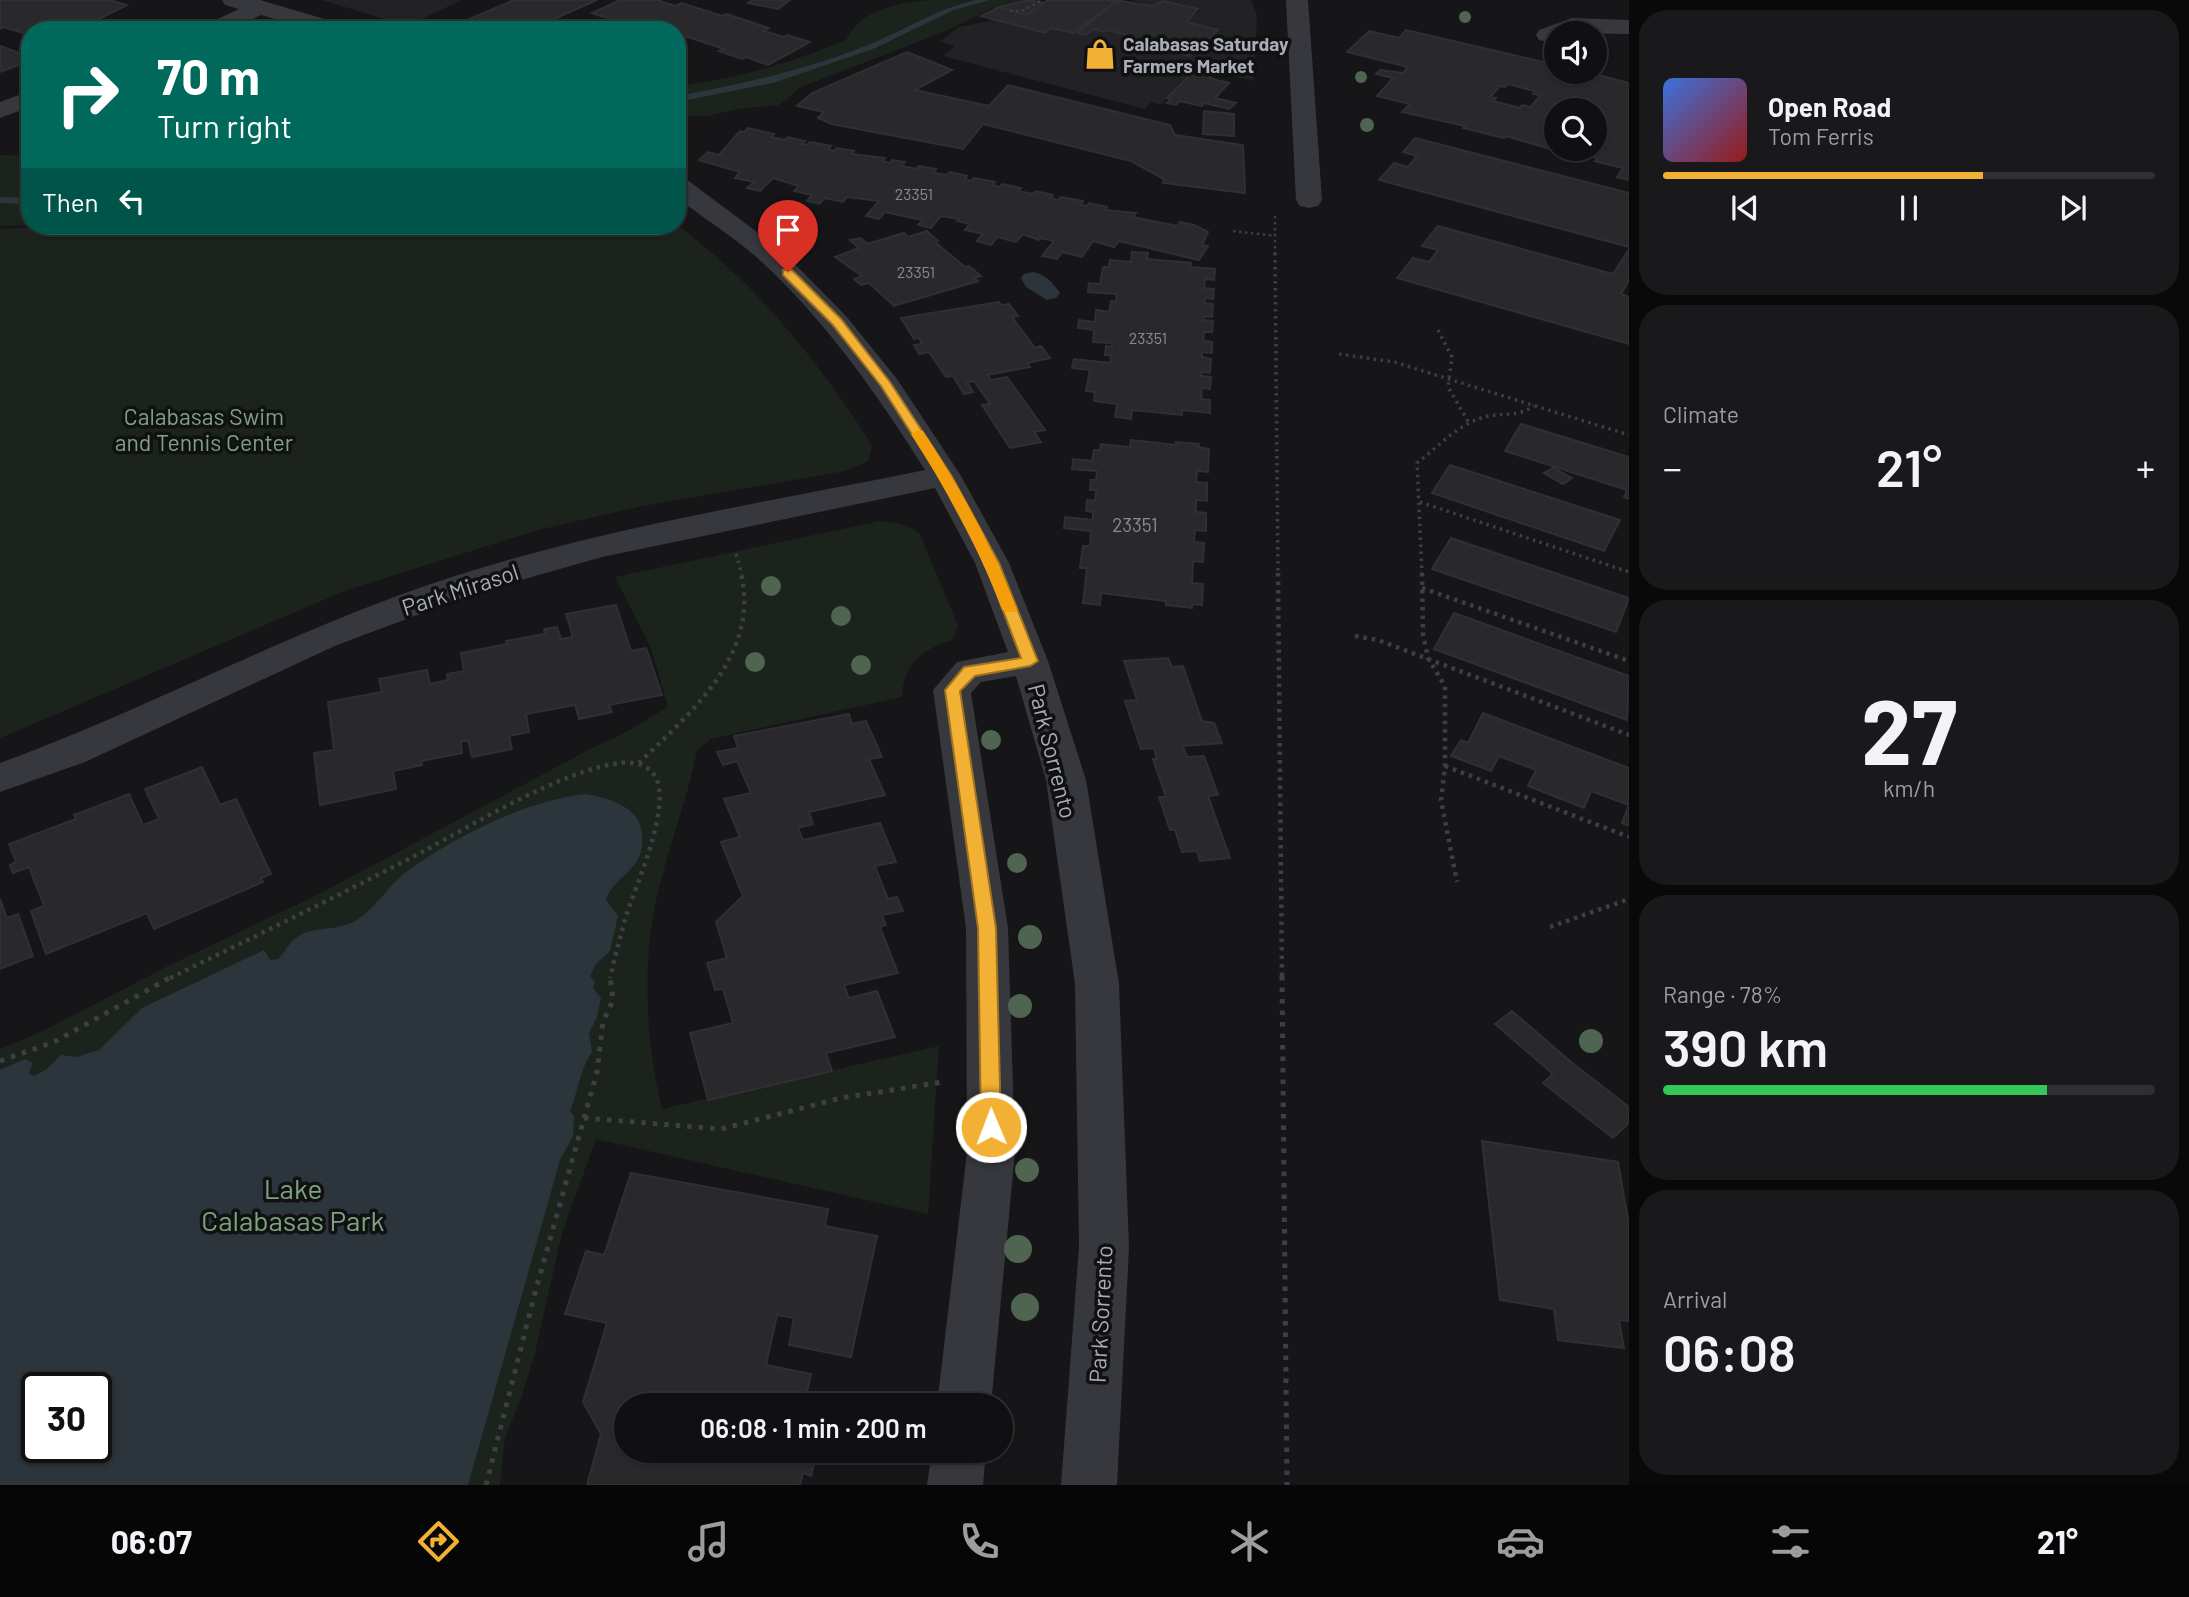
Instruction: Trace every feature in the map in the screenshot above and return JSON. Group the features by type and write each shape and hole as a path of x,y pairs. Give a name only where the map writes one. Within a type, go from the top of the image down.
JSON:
{"street":[{"path":"233,0 307,21"},
{"path":"1297,0 1308,200"},
{"path":"231,21 260,7"},
{"path":"1607,26 1629,27"},
{"path":"0,111 21,102"},
{"name":"Park Sorrento","path":"686,192 771,256 836,322 886,385 945,475 992,563 1030,661 1066,780 1097,984 1104,1247 1089,1485"},
{"name":"Park Mirasol","path":"0,778 71,752 324,638 467,584 598,547 945,475"},
{"path":"965,1393 992,1152 987,928 952,690 970,671 1030,661"},
{"path":"955,1485 958,1463"}],"path":[{"path":"1010,11 1021,11 1042,0"},
{"path":"1275,216 1287,1485"},
{"path":"1233,231 1275,236"},
{"path":"1438,330 1448,343 1455,363 1448,387 1469,423"},
{"path":"1339,354 1394,362 1629,435"},
{"path":"1457,881 1441,800 1445,766 1445,686 1427,658 1423,634 1417,463 1469,423 1485,417 1521,416 1534,406"},
{"path":"1420,502 1629,572"},
{"path":"639,763 692,711 731,658 746,613 743,577 733,543"},
{"path":"1422,588 1629,661"},
{"path":"1355,636 1378,640 1629,735"},
{"path":"0,1061 54,1042 94,1022 155,985 313,909 508,806 578,774 620,763 639,763 656,777 662,799 643,872 627,914 609,981 612,1000 603,1022 597,1072 536,1289 486,1485"},
{"path":"1445,766 1629,836"},
{"path":"1550,928 1629,898"},
{"path":"584,1118 721,1129 841,1098 947,1082"}],"shaded area":[{"path":"322,0 462,0 418,21 391,21"},
{"name":"Calabasas Saturday Farmers Market","path":"1132,0 1251,0 1257,15 1254,81 1196,68 1161,105 1151,102 1145,109 943,56 955,46 939,42 959,27 994,20 1044,33 1051,28 1086,35 1093,29 1107,30 1158,43 1154,47 1178,53 1208,29 1186,22 1200,10 1163,1 1152,6"},
{"path":"1033,272 1045,277 1054,286 1060,293 1056,298 1047,300 1026,287 1021,278 1024,274"},
{"name":"Lake Calabasas Park","path":"586,794 614,801 630,811 641,826 642,846 636,862 612,889 606,900 618,916 610,951 596,964 590,976 595,982 593,988 601,998 597,1017 589,1033 592,1052 570,1111 574,1116 573,1136 560,1160 468,1485 0,1485 0,1070 25,1059 33,1063 29,1073 34,1076 47,1069 61,1055 77,1057 99,1050 142,1008 264,950 270,960 278,959 293,941 306,933 352,923 367,912 403,874 429,856 494,821 540,804"}],"green space":[{"path":"928,0 1025,0 997,6 941,33 801,87 779,105 686,117 686,85 743,74 804,56 846,40 861,21 870,15 904,4"},
{"path":"0,155 21,156 21,225 0,226"},
{"name":"Calabasas Swim and Tennis Center","path":"21,228 21,235 686,235 686,232 734,273 808,354 872,445 868,461 845,471 638,507 538,530 347,590 0,738 0,229"},
{"name":"Lake Calabasas Park","path":"880,521 902,524 920,534 958,626 952,640 931,648 916,660 906,675 902,697 711,739 697,750 656,901 649,953 648,1005 652,1057 662,1109 939,1046 928,1214 596,1139 562,1233 535,1353 505,1438 500,1485 0,1485 0,1049 43,1031 168,966 321,893 619,736 668,707 651,648 615,577"}],"building":[{"path":"0,0 109,0 127,5 95,21 21,21 21,32 3,27 0,29"},
{"path":"514,0 597,0 549,21 465,21"},
{"path":"620,0 657,0 675,6 682,3 769,28 764,31 810,42 768,65 719,51 724,49 686,36 686,21 615,21 592,13"},
{"path":"752,0 790,0 778,9 748,3"},
{"path":"1029,0 1044,3 1027,15 999,7"},
{"path":"1048,0 1118,0 1073,33 1051,28 1045,33 981,16 999,7 1027,15"},
{"path":"1121,1 1152,6 1163,1 1198,9 1186,22 1218,30 1189,56 1153,47 1158,43 1107,30 1104,32 1093,29 1086,35 1077,33 1114,3"},
{"path":"1406,30 1544,62 1544,84 1607,84 1607,77 1629,83 1629,180 1617,177 1623,168 1595,161 1607,161 1607,98 1544,98 1544,147 1402,112 1410,104 1377,96 1393,78 1376,74 1380,70 1403,73 1408,67 1347,52 1369,31 1399,38","holes":["1508,84 1535,91 1533,94 1540,95 1531,107 1522,105 1520,108 1493,101 1496,98 1490,97 1500,86 1505,87"]},
{"path":"0,46 21,54 21,64 0,72"},
{"path":"907,52 952,70 915,90 989,106 1008,85 1170,125 1175,135 1243,145 1245,193 1163,183 1164,179 1131,161 983,124 963,149 832,124 818,118 824,112 797,106 812,93"},
{"path":"1195,70 1213,74 1209,78 1229,83 1215,98 1236,103 1229,109 1204,103 1202,106 1180,101 1176,105 1167,103 1171,99 1167,98"},
{"path":"1204,111 1234,114 1234,136 1203,134"},
{"path":"748,128 774,134 771,137 805,141 802,144 807,145 810,142 831,146 828,149 834,151 837,148 854,151 852,154 885,158 882,161 890,163 892,160 905,162 902,166 936,169 934,173 947,175 950,172 967,176 965,179 971,181 974,178 995,182 992,185 1021,188 1018,191 1033,194 1036,191 1053,195 1051,198 1058,200 1061,197 1083,201 1081,205 1087,206 1089,203 1107,207 1105,210 1136,213 1133,217 1177,226 1180,222 1194,225 1208,232 1202,245 1208,246 1199,260 1119,241 1114,247 1093,241 1082,257 1062,252 1057,259 1042,256 1054,241 1041,238 1039,240 1023,234 1016,242 997,237 991,245 977,241 983,234 965,230 970,224 957,221 959,219 941,216 931,228 918,225 922,220 885,212 879,219 866,216 879,201 847,197 843,202 825,198 819,204 807,201 812,195 794,191 799,186 773,178 760,191 747,188 754,182 735,178 740,172 699,160 708,152 719,155 740,131 744,132"},
{"path":"1415,138 1629,193 1629,247 1379,180 1394,163 1408,167 1417,156 1403,152"},
{"path":"1438,226 1613,274 1629,249 1629,280 1621,294 1629,297 1629,344 1397,278 1413,258 1429,262 1438,250 1422,246"},
{"path":"927,231 938,241 935,242 965,267 969,266 981,276 974,278 978,281 894,306 869,283 861,285 854,279 862,276 835,257 859,248 850,240 861,238 867,244 904,233 908,237"},
{"path":"1132,252 1148,253 1147,259 1191,263 1190,267 1215,269 1214,280 1205,279 1204,288 1214,289 1213,299 1205,298 1204,303 1213,304 1212,317 1204,316 1203,320 1213,321 1212,332 1204,332 1203,341 1212,342 1212,353 1202,352 1202,357 1211,359 1210,373 1201,372 1201,376 1211,377 1210,389 1202,388 1201,399 1210,400 1210,413 1182,410 1182,415 1132,410 1131,419 1115,417 1117,404 1094,401 1095,392 1086,391 1090,370 1072,368 1074,359 1110,363 1111,355 1105,355 1106,346 1112,347 1112,343 1093,342 1094,330 1078,328 1079,320 1095,322 1096,310 1109,312 1111,301 1116,302 1117,294 1088,292 1089,283 1100,284 1103,267 1109,267 1110,260 1131,262"},
{"path":"999,302 1001,305 1009,304 1018,316 1012,317 1035,348 1041,346 1050,358 1027,363 1030,367 987,375 991,380 1007,377 1045,430 1034,432 1041,442 1010,448 982,405 990,404 974,381 967,382 973,392 964,394 953,376 946,377 929,352 919,354 914,345 922,344 919,338 914,339 901,318"},
{"path":"1521,424 1629,457 1629,499 1624,497 1627,490 1505,451"},
{"path":"1131,440 1176,445 1176,442 1199,444 1198,447 1209,449 1208,472 1197,471 1196,482 1207,483 1207,501 1196,500 1196,512 1206,513 1206,531 1195,530 1194,542 1204,543 1203,562 1193,561 1192,583 1203,584 1202,605 1192,604 1192,608 1166,605 1166,601 1101,593 1100,605 1083,603 1087,568 1080,568 1083,546 1090,546 1091,531 1064,528 1065,517 1093,520 1093,512 1086,511 1087,500 1095,501 1096,490 1090,490 1091,480 1096,480 1097,471 1072,469 1073,459 1092,461 1094,450 1100,450 1101,444 1130,447"},
{"path":"1450,465 1620,520 1604,551 1432,493"},
{"path":"1553,468 1572,478 1563,484 1544,473"},
{"path":"1451,538 1629,598 1616,632 1432,569"},
{"path":"616,605 631,651 646,648 662,695 609,705 612,712 579,719 575,705 526,714 529,732 509,736 512,749 472,757 468,740 461,742 462,753 421,761 422,765 393,771 396,789 320,805 314,753 334,750 328,702 382,692 379,679 427,670 430,684 448,680 447,674 464,671 461,653 545,634 544,629 557,627 561,639 573,637 566,614"},
{"path":"1454,613 1629,676 1627,720 1434,649"},
{"path":"1168,658 1172,667 1183,666 1202,721 1214,723 1222,743 1183,746 1187,757 1204,756 1218,795 1208,796 1230,858 1200,861 1197,851 1182,852 1175,830 1170,830 1159,797 1166,797 1153,759 1157,759 1154,748 1141,749 1125,701 1137,700 1124,661"},
{"path":"1483,713 1629,768 1629,805 1591,791 1584,808 1528,786 1536,770 1499,756 1491,771 1451,756 1461,740 1468,743"},
{"path":"849,714 852,724 866,721 882,757 869,759 885,795 809,812 813,824 798,828 803,840 880,823 896,862 875,866 888,899 897,897 903,911 882,915 886,925 880,927 898,973 844,985 849,998 877,991 895,1037 826,1053 832,1071 708,1100 690,1033 733,1023 723,989 715,990 707,963 727,958 716,922 743,896 721,842 740,837 724,799 751,793 737,761 723,765 717,752 738,748 734,736"},
{"path":"202,767 220,805 236,799 271,874 261,878 263,882 154,929 147,913 46,954 31,911 44,906 29,867 13,873 10,865 16,862 9,844 76,819 74,815 129,794 143,825 159,819 145,789"},
{"path":"1629,805 1629,826 1622,823"},
{"path":"0,899 7,918 18,914 33,956 0,969"},
{"path":"1512,1011 1629,1107 1629,1123 1613,1138 1543,1083 1553,1074 1495,1024"},
{"path":"1482,1141 1618,1162 1629,1226 1629,1321 1619,1320 1624,1348 1558,1340 1554,1309 1500,1300"},
{"path":"631,1173 828,1209 825,1226 877,1236 851,1357 789,1345 794,1318 777,1315 766,1365 811,1374 807,1393 614,1393 614,1463 814,1463 811,1476 803,1473 800,1485 587,1485 601,1434 583,1402 607,1323 565,1314 586,1251 604,1255"}],"waterway":[{"path":"686,97 770,81 870,47 951,8 986,0"},
{"path":"0,200 21,201"}],"slow traffic":[{"path":"918,434 945,475 992,563 1010,609"}],"place":[{"name":"Calabasas Saturday Farmers Market","path":"1100,54"}],"route":[{"path":"788,272 836,322 886,385 945,475 992,563 1030,661 970,671 952,690 987,928 991,1127"}]}
